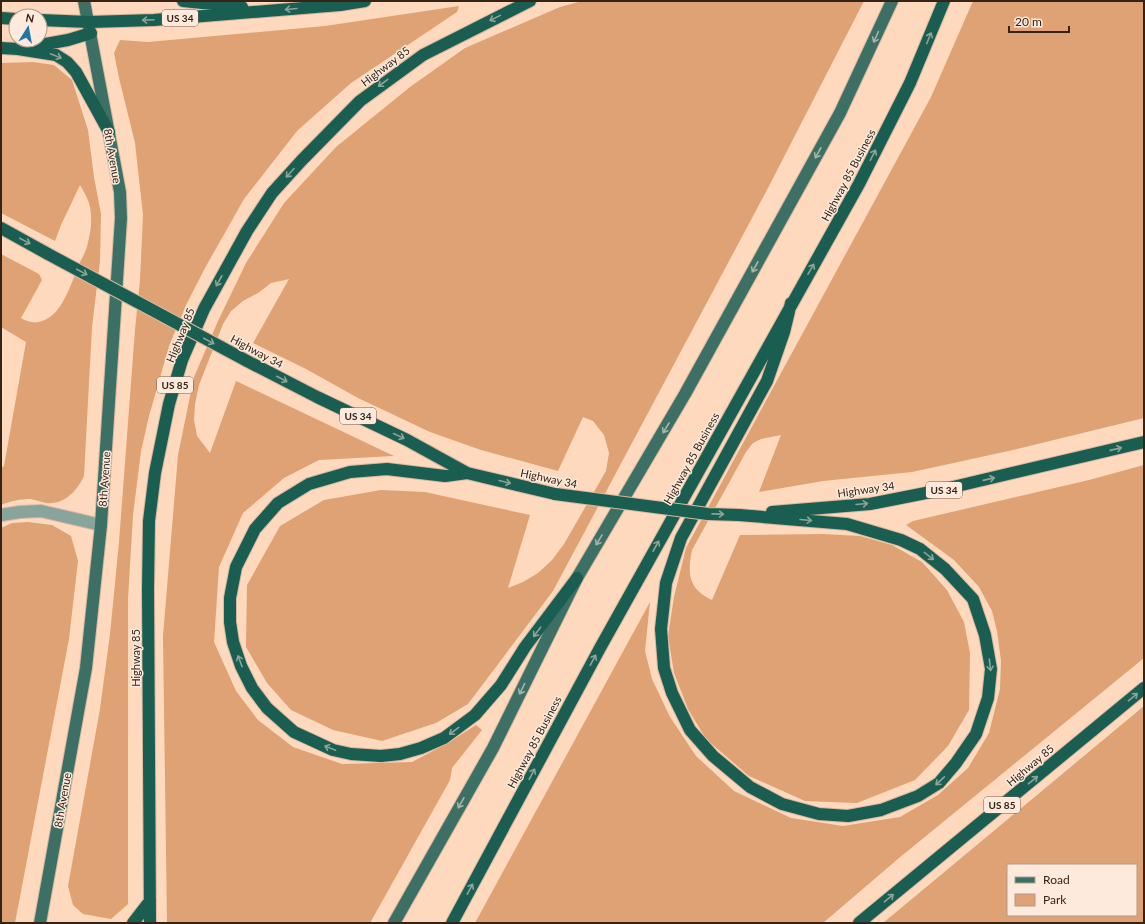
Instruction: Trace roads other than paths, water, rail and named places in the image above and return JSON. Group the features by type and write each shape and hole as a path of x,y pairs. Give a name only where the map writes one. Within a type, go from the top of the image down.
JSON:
{"highway":[{"path":"183,1 271,10"},
{"name":"US 34","path":"48,21 90,28 154,20 365,1"},
{"name":"Highway 85","path":"150,923 149,521 169,404 182,360 204,309 243,237 272,193 302,160 360,102 423,55 530,1"},
{"name":"Highway 85 Business","path":"452,923 600,648 859,184 903,97 944,1"},
{"path":"18,49 68,40 90,28"},
{"path":"1,48 56,55 67,62 76,72 109,132"},
{"name":"Highway 34","path":"1,228 247,361 317,397 407,440 467,473 554,494 708,514 739,515 870,504 936,491 1144,442"},
{"path":"739,515 847,524 901,540 920,549 945,569 973,599 985,635 991,669 988,698 976,734 956,763 939,783 918,796 881,810 848,816 819,814 782,804 750,787 713,756 690,730 672,693 664,668 661,629 666,583 680,538 767,381 784,332 792,303"},
{"path":"467,473 445,476 387,470 350,472 309,484 278,503 255,529 236,567 230,598 230,622 233,642 241,666 252,688 267,708 294,732 333,750 351,754 381,756 400,754 421,748 444,738 475,715 501,685 525,647 577,578"},
{"name":"Highway 85","path":"859,923 1144,688"},
{"path":"133,923 150,901"}],"main road":[{"name":"8th Avenue","path":"40,923 86,668 101,525 121,218 120,192 84,1"},
{"path":"394,923 493,748 577,578 685,394 840,113 892,1"}],"lane":[{"path":"1,515 41,511 101,525"}]}
